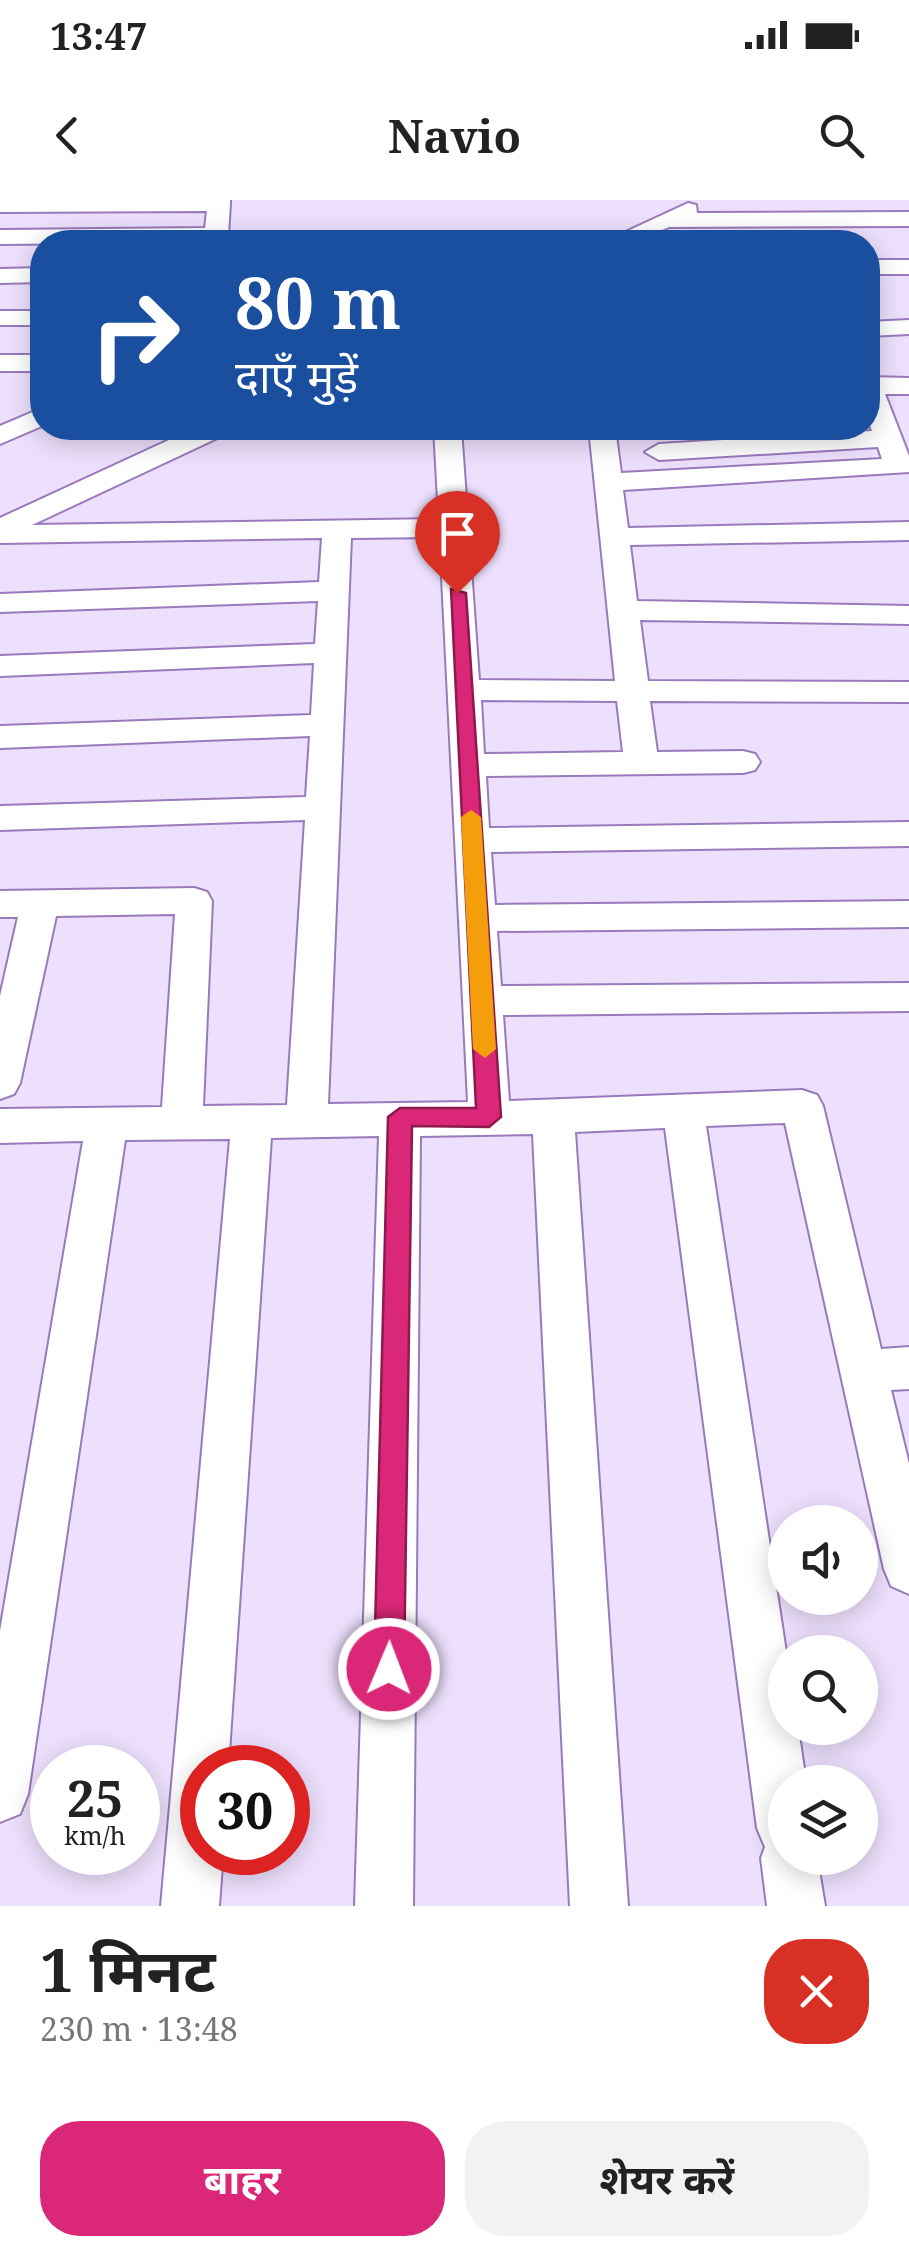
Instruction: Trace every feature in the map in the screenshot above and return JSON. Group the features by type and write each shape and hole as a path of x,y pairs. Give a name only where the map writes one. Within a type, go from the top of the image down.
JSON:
{"street":[{"path":"643,230 710,200"},
{"path":"0,205 219,202 216,230"},
{"path":"666,220 896,213 909,255 880,263"},
{"path":"0,237 30,237"},
{"path":"0,276 30,276"},
{"path":"0,318 30,318"},
{"path":"880,328 909,326"},
{"path":"0,363 30,362"},
{"path":"880,386 909,386"},
{"path":"605,455 904,476 880,417"},
{"path":"0,436 30,422"},
{"path":"880,438 888,438"},
{"path":"0,532 191,440"},
{"path":"449,440 489,1117"},
{"path":"605,455 855,440"},
{"path":"605,455 642,763"},
{"path":"0,532 454,528"},
{"path":"306,1119 336,530"},
{"path":"615,537 909,531"},
{"path":"0,603 334,590"},
{"path":"623,610 909,615"},
{"path":"0,666 330,653"},
{"path":"463,690 909,692"},
{"path":"0,737 326,725"},
{"path":"468,766 743,762"},
{"path":"0,818 323,808"},
{"path":"472,840 909,834"},
{"path":"0,904 194,901 182,1122"},
{"path":"0,1084 40,903"},
{"path":"476,918 909,914"},
{"path":"482,1001 909,997"},
{"path":"0,1126 553,1117 802,1106 886,1370 909,1569"},
{"path":"683,1111 776,1765"},
{"path":"384,1906 400,1117"},
{"path":"553,1117 599,1906"},
{"path":"190,1906 252,1120"},
{"path":"0,1794 106,1124"},
{"path":"791,1875 796,1906"}],"slow traffic":[{"path":"471,817 485,1049"}],"route":[{"path":"389,1669 400,1117 489,1117 457,593"}]}
